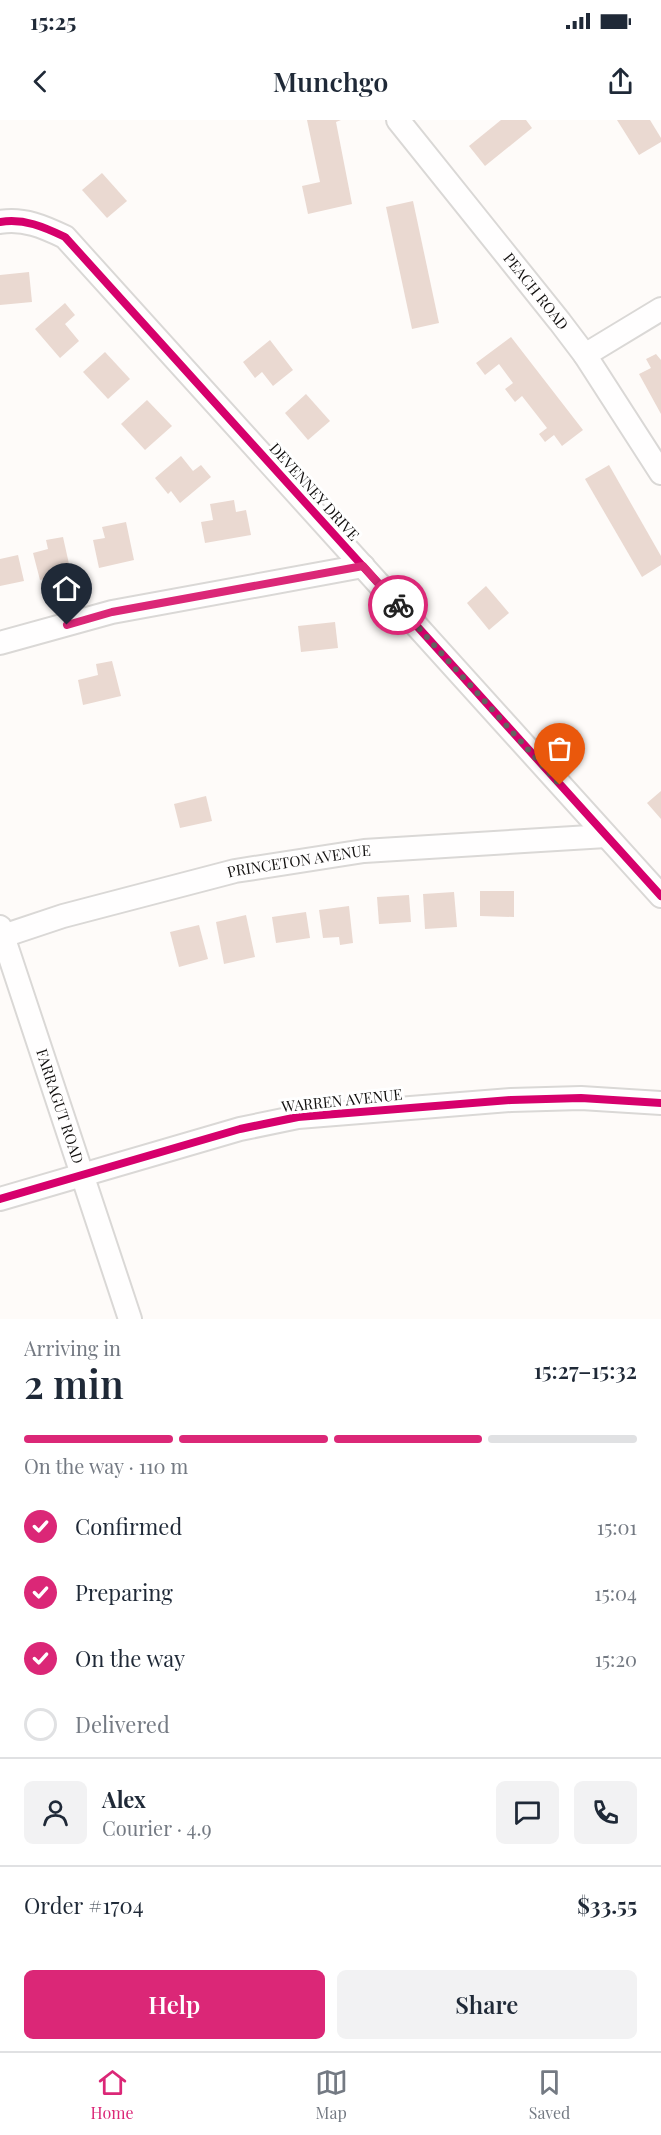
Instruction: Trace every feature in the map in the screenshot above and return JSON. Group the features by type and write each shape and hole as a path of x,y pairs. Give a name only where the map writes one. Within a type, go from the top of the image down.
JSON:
{"street":[{"name":"PEACH ROAD","path":"398,120 585,355 661,473"},
{"name":"DEVENNEY DRIVE","path":"0,222 13,220 40,226 65,237 661,896"},
{"path":"585,355 661,309"},
{"path":"0,643 112,612 363,566"},
{"name":"PRINCETON AVENUE","path":"1,934 235,871 364,851 606,836"},
{"name":"FARRAGUT ROAD","path":"1,934 130,1319"},
{"name":"WARREN AVENUE","path":"0,1199 240,1129 298,1117 511,1100 581,1098 661,1103"}],"building":[{"path":"307,120 341,120 336,122 352,204 308,214 302,186 320,182"},
{"path":"501,120 526,120 532,128 485,166 469,146"},
{"path":"617,120 650,120 661,142 639,155"},
{"path":"102,173 127,201 107,218 82,190"},
{"path":"413,201 439,323 412,329 386,207"},
{"path":"29,272 32,302 0,305 0,275"},
{"path":"65,303 75,315 65,324 79,341 60,358 35,329"},
{"path":"511,337 583,430 562,446 554,435 545,442 539,434 547,428 522,396 515,402 505,389 513,383 499,364 485,375 476,363"},
{"path":"270,340 293,370 273,386 262,372 255,378 243,362"},
{"path":"105,352 130,379 108,399 83,372"},
{"path":"656,354 661,360 661,414 639,374 651,368 646,359"},
{"path":"306,394 330,421 308,440 285,413"},
{"path":"147,400 172,426 145,450 121,424"},
{"path":"181,456 193,471 201,465 211,477 180,503 171,491 168,494 155,478"},
{"path":"609,465 661,556 661,565 642,577 585,479"},
{"path":"234,500 236,512 246,510 251,535 205,543 201,522 213,520 210,504"},
{"path":"126,522 134,560 99,568 93,540 105,538 102,527"},
{"path":"63,537 71,573 40,580 33,553 48,549 46,540"},
{"path":"18,555 24,581 0,586 0,559"},
{"path":"486,586 509,613 489,630 467,603"},
{"path":"335,622 338,648 301,652 298,626"},
{"path":"112,661 121,696 83,705 78,680 98,675 96,664"},
{"path":"661,791 661,819 647,803"},
{"path":"206,796 212,821 180,828 174,804"},
{"path":"480,891 514,891 514,917 480,916"},
{"path":"454,892 457,927 425,929 423,894"},
{"path":"409,895 411,922 379,924 377,897"},
{"path":"349,906 353,943 340,945 339,937 323,938 319,910"},
{"path":"306,912 310,938 276,943 272,917"},
{"path":"246,915 255,957 224,964 216,922"},
{"path":"199,925 208,959 179,967 170,932"}],"cycle path":[{"path":"0,222 26,222 65,237 661,896"},
{"path":"0,1199 240,1129 298,1117 511,1100 581,1098 661,1103"}],"way so far":[{"path":"398,605 560,785"}],"route":[{"path":"67,625 112,612 363,566 398,605"}]}
